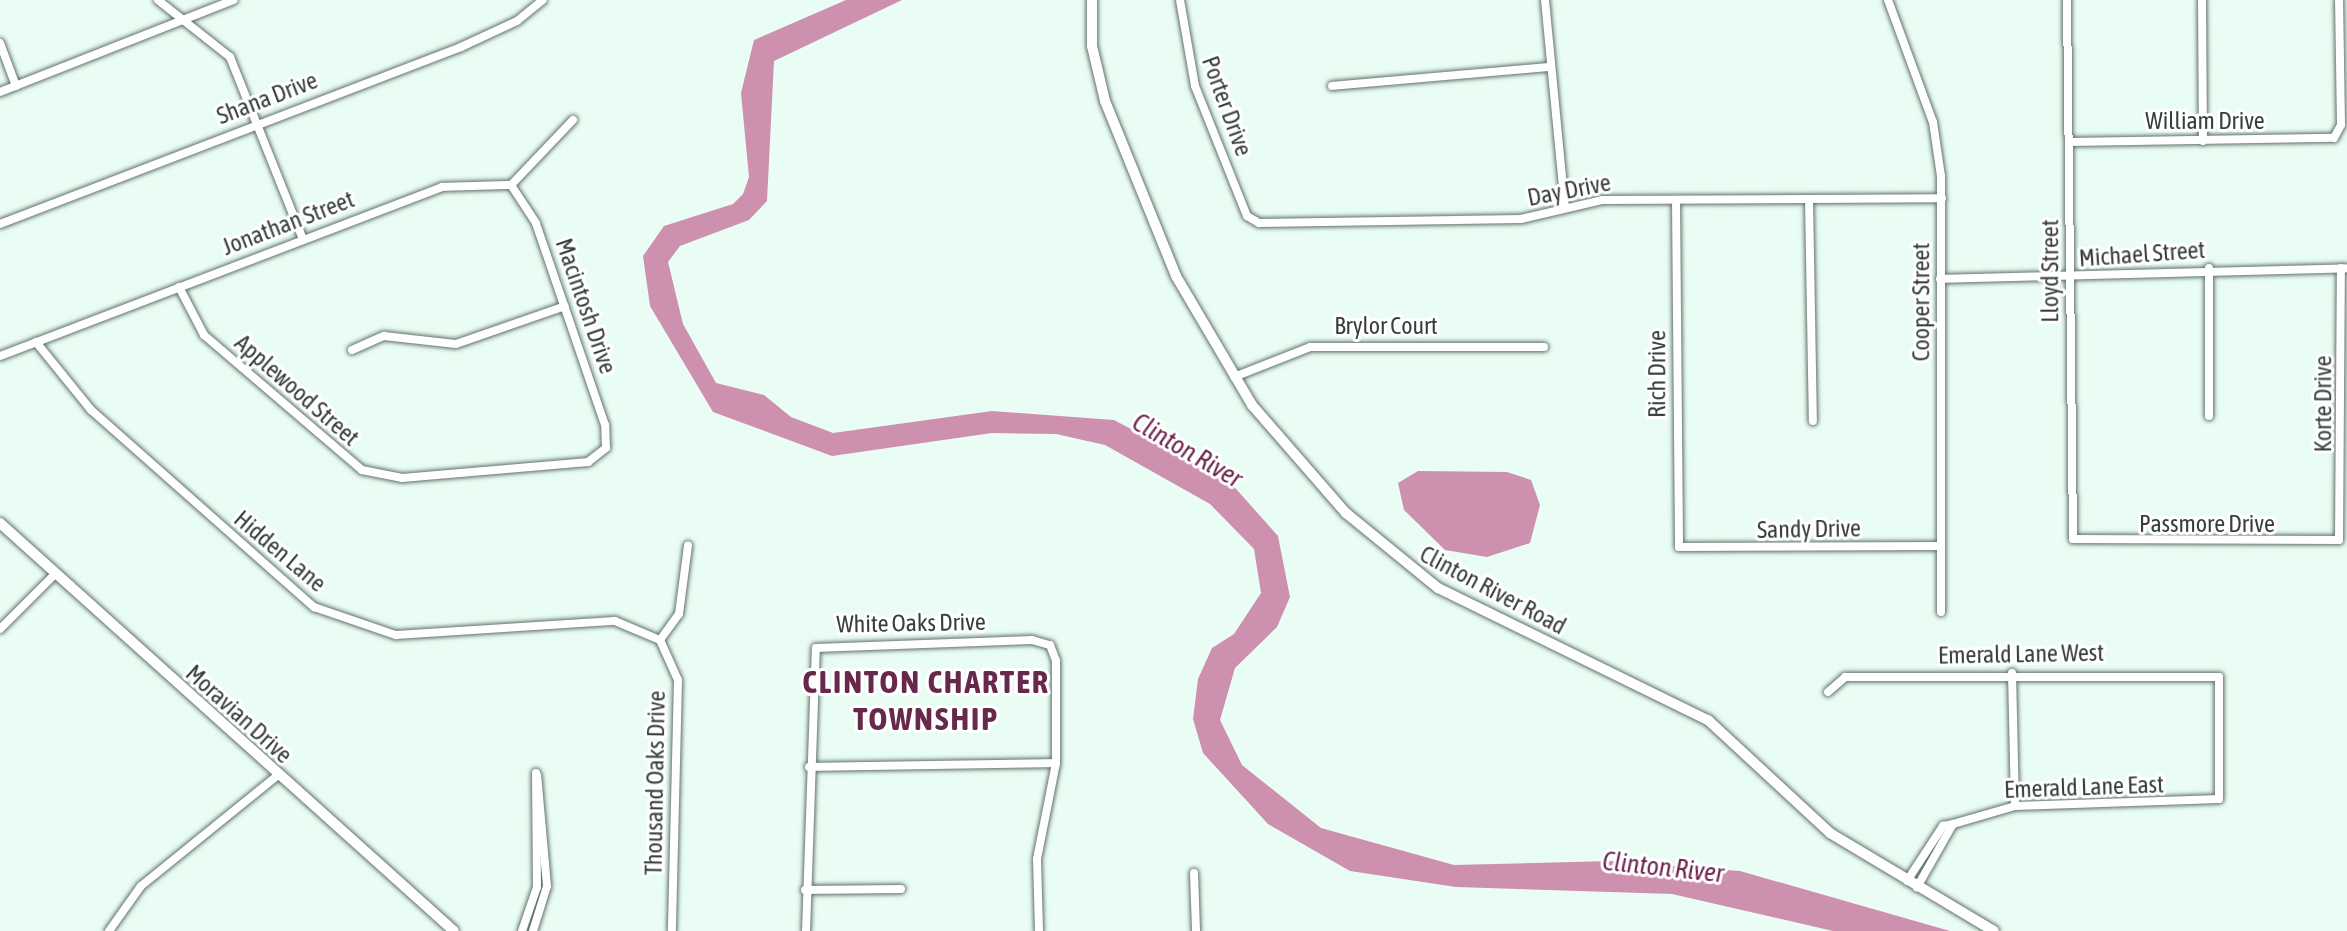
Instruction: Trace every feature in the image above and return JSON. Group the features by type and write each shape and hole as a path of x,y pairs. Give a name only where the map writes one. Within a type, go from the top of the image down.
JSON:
{"street":[{"path":"158,0 230,57 302,237"},
{"path":"0,92 233,0"},
{"name":"Shana Drive","path":"0,224 504,28 543,0"},
{"name":"Clinton River Road","path":"1092,0 1095,61 1127,167 1182,289 1234,377 1316,483 1400,562 1501,622 1708,720 1811,818 1907,881 1994,931"},
{"name":"Porter Drive","path":"1180,0 1195,86 1253,221"},
{"path":"1545,0 1565,207"},
{"name":"Cooper Street","path":"1888,0 1933,122 1942,198 1941,612"},
{"name":"Lloyd Street","path":"2067,0 2070,142 2069,527 2075,541"},
{"path":"2202,0 2203,141"},
{"name":"William Drive","path":"2070,142 2203,141 2338,135 2339,0"},
{"path":"0,43 16,86"},
{"path":"1332,86 1550,67"},
{"path":"511,185 573,120"},
{"name":"Jonathan Street","path":"0,356 302,237 455,183 511,185"},
{"name":"Macintosh Drive","path":"511,185 536,223 565,306 606,448"},
{"name":"Day Drive","path":"1253,221 1521,219 1565,207 1676,200 1942,198"},
{"path":"1809,199 1813,421"},
{"name":"Rich Drive","path":"1676,200 1679,547"},
{"path":"2209,268 2209,416"},
{"name":"Michael Street","path":"1940,279 2070,279 2209,268 2344,268"},
{"name":"Korte Drive","path":"2339,540 2344,268"},
{"name":"Applewood Street","path":"179,287 198,327 220,350 323,443 371,473 427,477 588,462 606,448"},
{"path":"352,350 384,336 456,344 565,306"},
{"name":"Hidden Lane","path":"36,342 91,410 314,607 396,635 615,621 660,640"},
{"name":"Brylor Court","path":"1234,377 1310,347 1544,347"},
{"name":"Moravian Drive","path":"0,523 277,776 454,931"},
{"name":"Passmore Drive","path":"2075,541 2339,540"},
{"path":"660,640 679,614 688,546"},
{"name":"Sandy Drive","path":"1679,547 1940,546"},
{"path":"0,629 56,573"},
{"name":"Thousand Oaks Drive","path":"660,640 678,680 672,931"},
{"name":"White Oaks Drive","path":"806,931 809,767 818,646 1050,645 1056,763"},
{"path":"2012,673 2015,806"},
{"name":"Emerald Lane West","path":"1828,692 1845,677 2012,673 2219,677 2219,799"},
{"path":"809,767 1056,763 1037,859 1039,931"},
{"path":"523,930 537,887 536,773 537,829 545,865 533,931"},
{"path":"109,931 141,886 277,776"},
{"name":"Emerald Lane East","path":"1907,881 1943,826 2015,806 2219,799"},
{"path":"1917,887 1953,824"},
{"path":"535,865 545,865"},
{"path":"1194,873 1196,931"},
{"path":"805,890 901,889"}],"water":[{"name":"Clinton River","path":"846,0 902,0 774,61 767,201 749,220 680,246 668,262 683,324 716,383 764,395 791,417 833,433 992,411 1114,420 1229,481 1278,536 1290,597 1277,627 1235,668 1220,720 1242,765 1321,828 1454,865 1612,861 1740,871 1950,931 1833,931 1672,894 1456,887 1350,871 1268,824 1203,753 1193,719 1198,679 1212,648 1234,634 1261,593 1254,549 1210,504 1105,445 1056,434 992,433 832,456 713,412 650,306 643,256 664,226 733,204 743,194 749,177 741,93 754,40"},
{"path":"1418,471 1507,472 1531,480 1540,505 1530,543 1487,557 1445,550 1404,510 1398,483"}],"district":[{"name":"CLINTON CHARTER TOWNSHIP","path":"926,702"}]}
